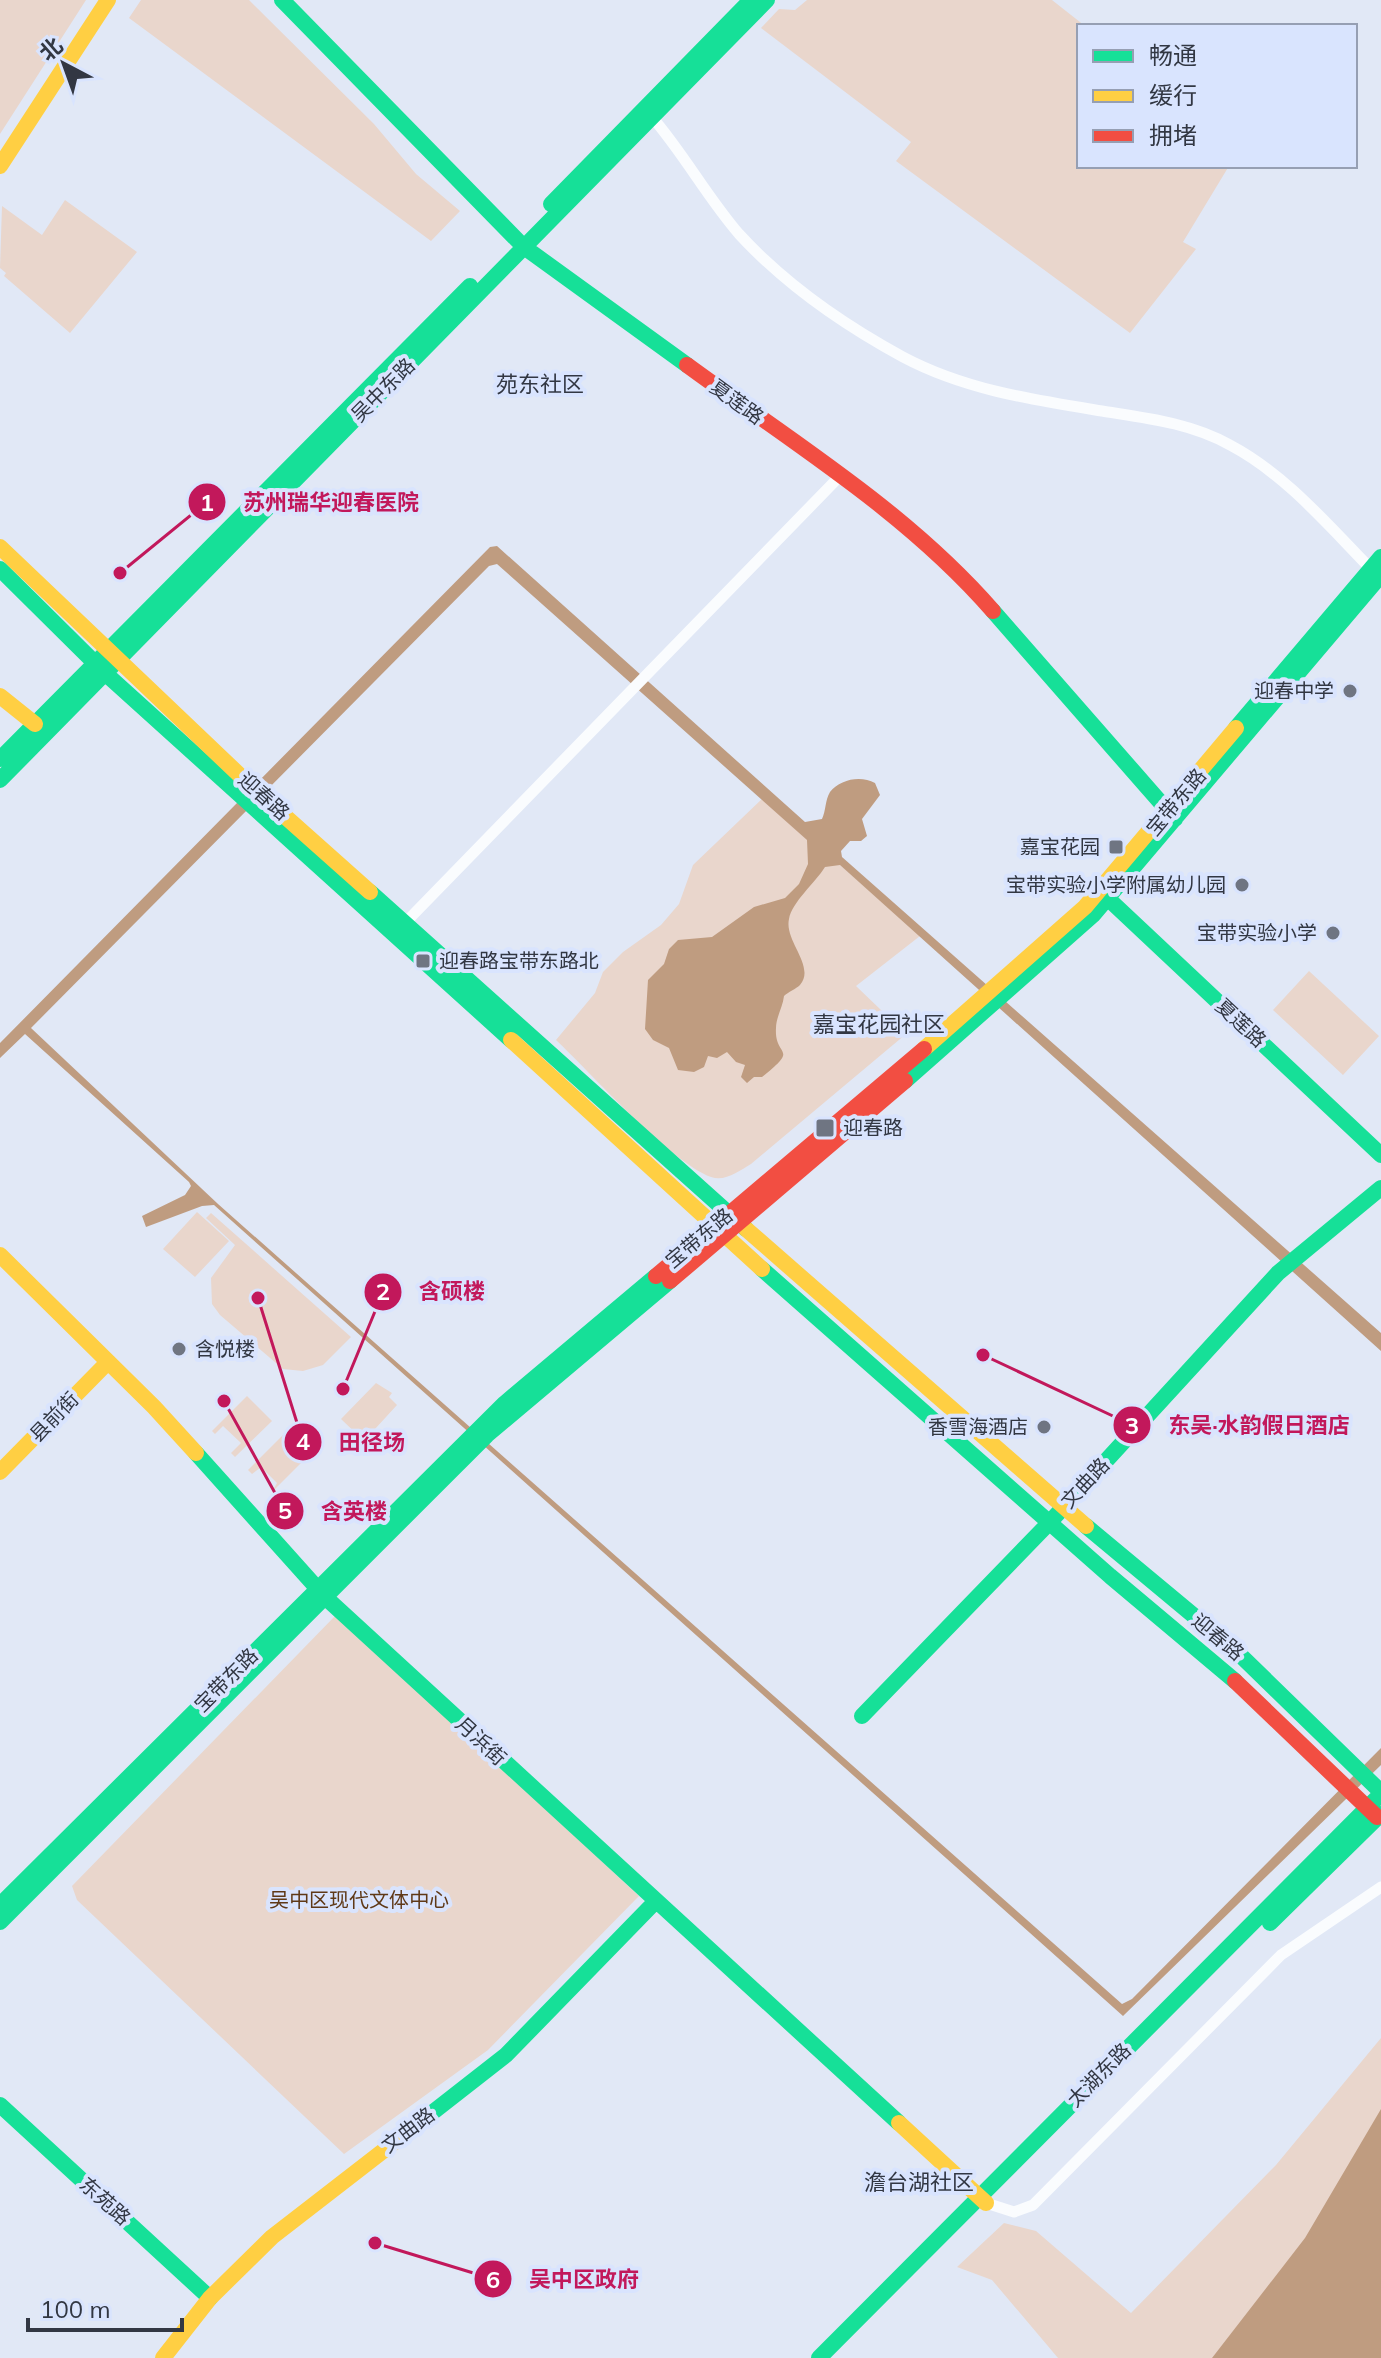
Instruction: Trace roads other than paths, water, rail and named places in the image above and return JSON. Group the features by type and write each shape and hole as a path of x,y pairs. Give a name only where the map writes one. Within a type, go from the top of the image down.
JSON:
{"main road":[{"path":"0,166 108,0"},
{"name":"夏莲路","path":"282,0 412,129 520,244 938,552 967,579 1172,816"},
{"name":"吴中东路","path":"0,780 101,668 520,244 751,0"},
{"name":"吴中东路","path":"520,244 652,117 767,0"},
{"name":"迎春路","path":"0,547 470,1006 544,1068 718,1230 1261,1703 1381,1821"},
{"name":"宝带东路","path":"0,1922 476,1438 965,1023 1104,895 1378,567"},
{"name":"迎春路","path":"0,569 101,668 405,923 1063,1507 1235,1650 1381,1793"},
{"name":"吴中东路","path":"0,759 35,724 101,668"},
{"path":"0,696 35,724"},
{"name":"夏莲路","path":"1104,895 1381,1155"},
{"name":"文曲路","path":"862,1716 1050,1522 1282,1269 1381,1188"},
{"name":"月浜街","path":"0,1255 154,1407 321,1593 982,2199"},
{"name":"县前街","path":"0,1472 108,1362"},
{"name":"宝带东路","path":"0,1905 321,1593"},
{"name":"太湖东路","path":"836,2358 982,2199 1381,1793"},
{"name":"太湖东路","path":"819,2358 1381,1814"},
{"name":"文曲路","path":"163,2358 210,2298 272,2237 506,2055 655,1902"},
{"name":"东苑路","path":"0,2105 210,2298"}],"street":[{"path":"652,117 715,204 767,262 863,333 906,358 999,394 1153,419 1195,429 1231,445 1276,475 1378,567"},
{"path":"405,923 839,477"},
{"path":"982,2199 1014,2212 1037,2202 1281,1955 1381,1887"}],"place":[{"name":"苏州瑞华迎春医院","path":"120,573"},
{"name":"迎春中学","path":"1350,691"},
{"name":"嘉宝花园","path":"1116,847"},
{"name":"宝带实验小学附属幼儿园","path":"1242,885"},
{"name":"宝带实验小学","path":"1333,933"},
{"name":"迎春路宝带东路北","path":"423,961"},
{"name":"迎春路","path":"825,1128"},
{"name":"田径场","path":"258,1298"},
{"name":"含悦楼","path":"179,1349"},
{"name":"东吴·水韵假日酒店","path":"983,1355"},
{"name":"含硕楼","path":"343,1389"},
{"name":"含英楼","path":"224,1401"},
{"name":"香雪海酒店","path":"1044,1427"},
{"name":"吴中区政府","path":"375,2243"}],"district":[{"name":"苑东社区","path":"540,384"},
{"name":"嘉宝花园社区","path":"879,1024"},
{"name":"澹台湖社区","path":"919,2182"}],"park label":[{"name":"吴中区现代文体中心","path":"359,1900"}]}
